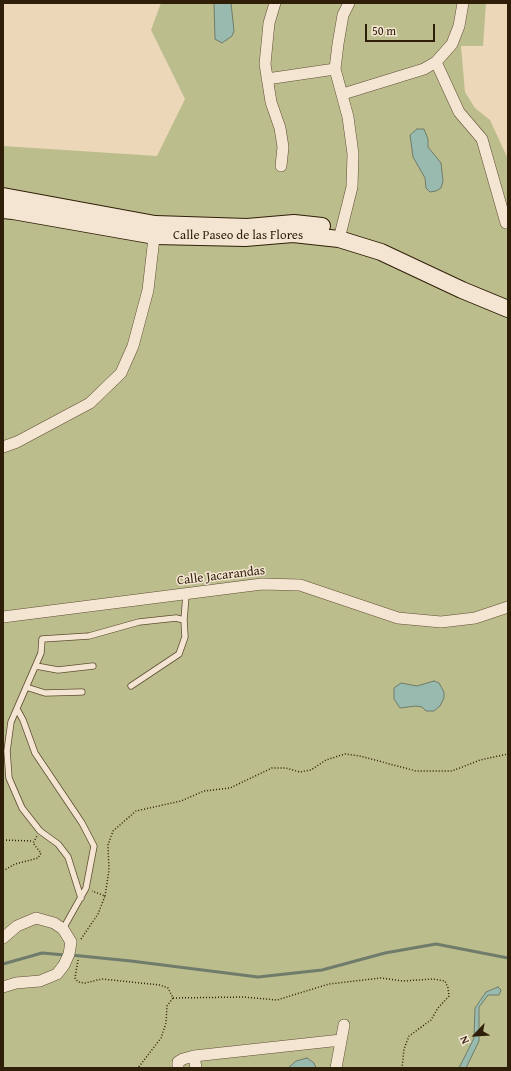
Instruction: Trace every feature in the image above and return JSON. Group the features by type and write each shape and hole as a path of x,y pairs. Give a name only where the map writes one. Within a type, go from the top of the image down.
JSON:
{"street":[{"path":"275,3 266,46 267,79 271,102 280,128 283,147 282,166"},
{"path":"341,234 352,187 353,154 348,117 335,69 343,15 349,3"},
{"path":"343,94 424,69 436,62 452,44 459,26 463,3"},
{"path":"436,62 458,112 482,139 506,223"},
{"path":"267,79 335,69"},
{"name":"Calle Paseo de las Flores","path":"3,196 155,230"},
{"name":"Calle Paseo de las Flores","path":"3,210 155,230 247,227 294,223 392,246 466,283 508,297"},
{"path":"3,447 17,442 90,403 122,373 133,346 148,290 155,230"},
{"name":"Calle Paseo de las Flores","path":"341,234 462,290 508,309"},
{"name":"Calle Jacarandas","path":"3,617 186,595 262,584 300,585 398,618 441,622 475,618 508,607"},
{"path":"3,938 17,926 36,918 54,923 76,939 64,965 57,974 40,981 16,982 3,988"},
{"path":"336,1068 344,1025"},
{"path":"178,1068 178,1062 194,1056 341,1040"},
{"path":"194,1056 196,1068"}],"lane":[{"path":"131,686 178,654 185,637 184,620 186,595"},
{"path":"81,898 68,858 58,844 40,831 22,808 9,778 7,751 11,722 41,653 42,639 89,636 139,622 176,618 184,620"},
{"path":"36,666 58,670 93,666"},
{"path":"26,687 45,693 82,692"},
{"path":"17,710 23,720 35,753 82,823 94,846 86,888 63,929"}],"path":[{"path":"76,939 98,914 105,896 109,870 108,845 113,831 136,811 181,801 204,791 230,788 272,768 286,768 300,772 311,770 326,760 345,754 360,756 416,771 452,771 480,760 508,754"},
{"path":"33,841 40,831"},
{"path":"3,840 33,841"},
{"path":"3,871 14,864 38,858 41,853 33,841"},
{"path":"86,888 105,896"},
{"path":"77,969 75,978 78,982 85,983 102,979 160,985 168,988 173,998"},
{"path":"173,998 243,997 277,1000 329,984 381,978 403,981 434,979 445,981 449,996 438,1008 431,1020 409,1036 404,1049 402,1068"},
{"path":"138,1068 161,1038 166,1023 167,1006 173,998"}],"green space":[{"path":"161,3 486,3 483,46 461,46 465,92 475,108 490,120 508,159 508,1068 3,1068 3,146 157,156 185,99 151,30"}],"water":[{"path":"214,3 231,3 234,31 232,36 222,43 215,39"},
{"path":"417,129 424,129 428,139 428,147 441,163 443,181 441,188 436,191 430,192 426,188 425,178 413,157 410,135"},
{"path":"434,681 439,683 444,692 444,698 440,706 434,711 426,711 422,707 416,706 400,708 394,699 394,688 401,683 417,686"},
{"path":"498,987 501,990 499,995 488,995 479,1007 479,1041 466,1068 459,1068 474,1038 475,1008 486,992"},
{"path":"307,1058 314,1063 316,1068 288,1068 296,1061"}],"waterway":[{"path":"71,955 258,977 322,970 385,953 436,944 508,958"},
{"path":"3,964 42,953 65,955"}]}
